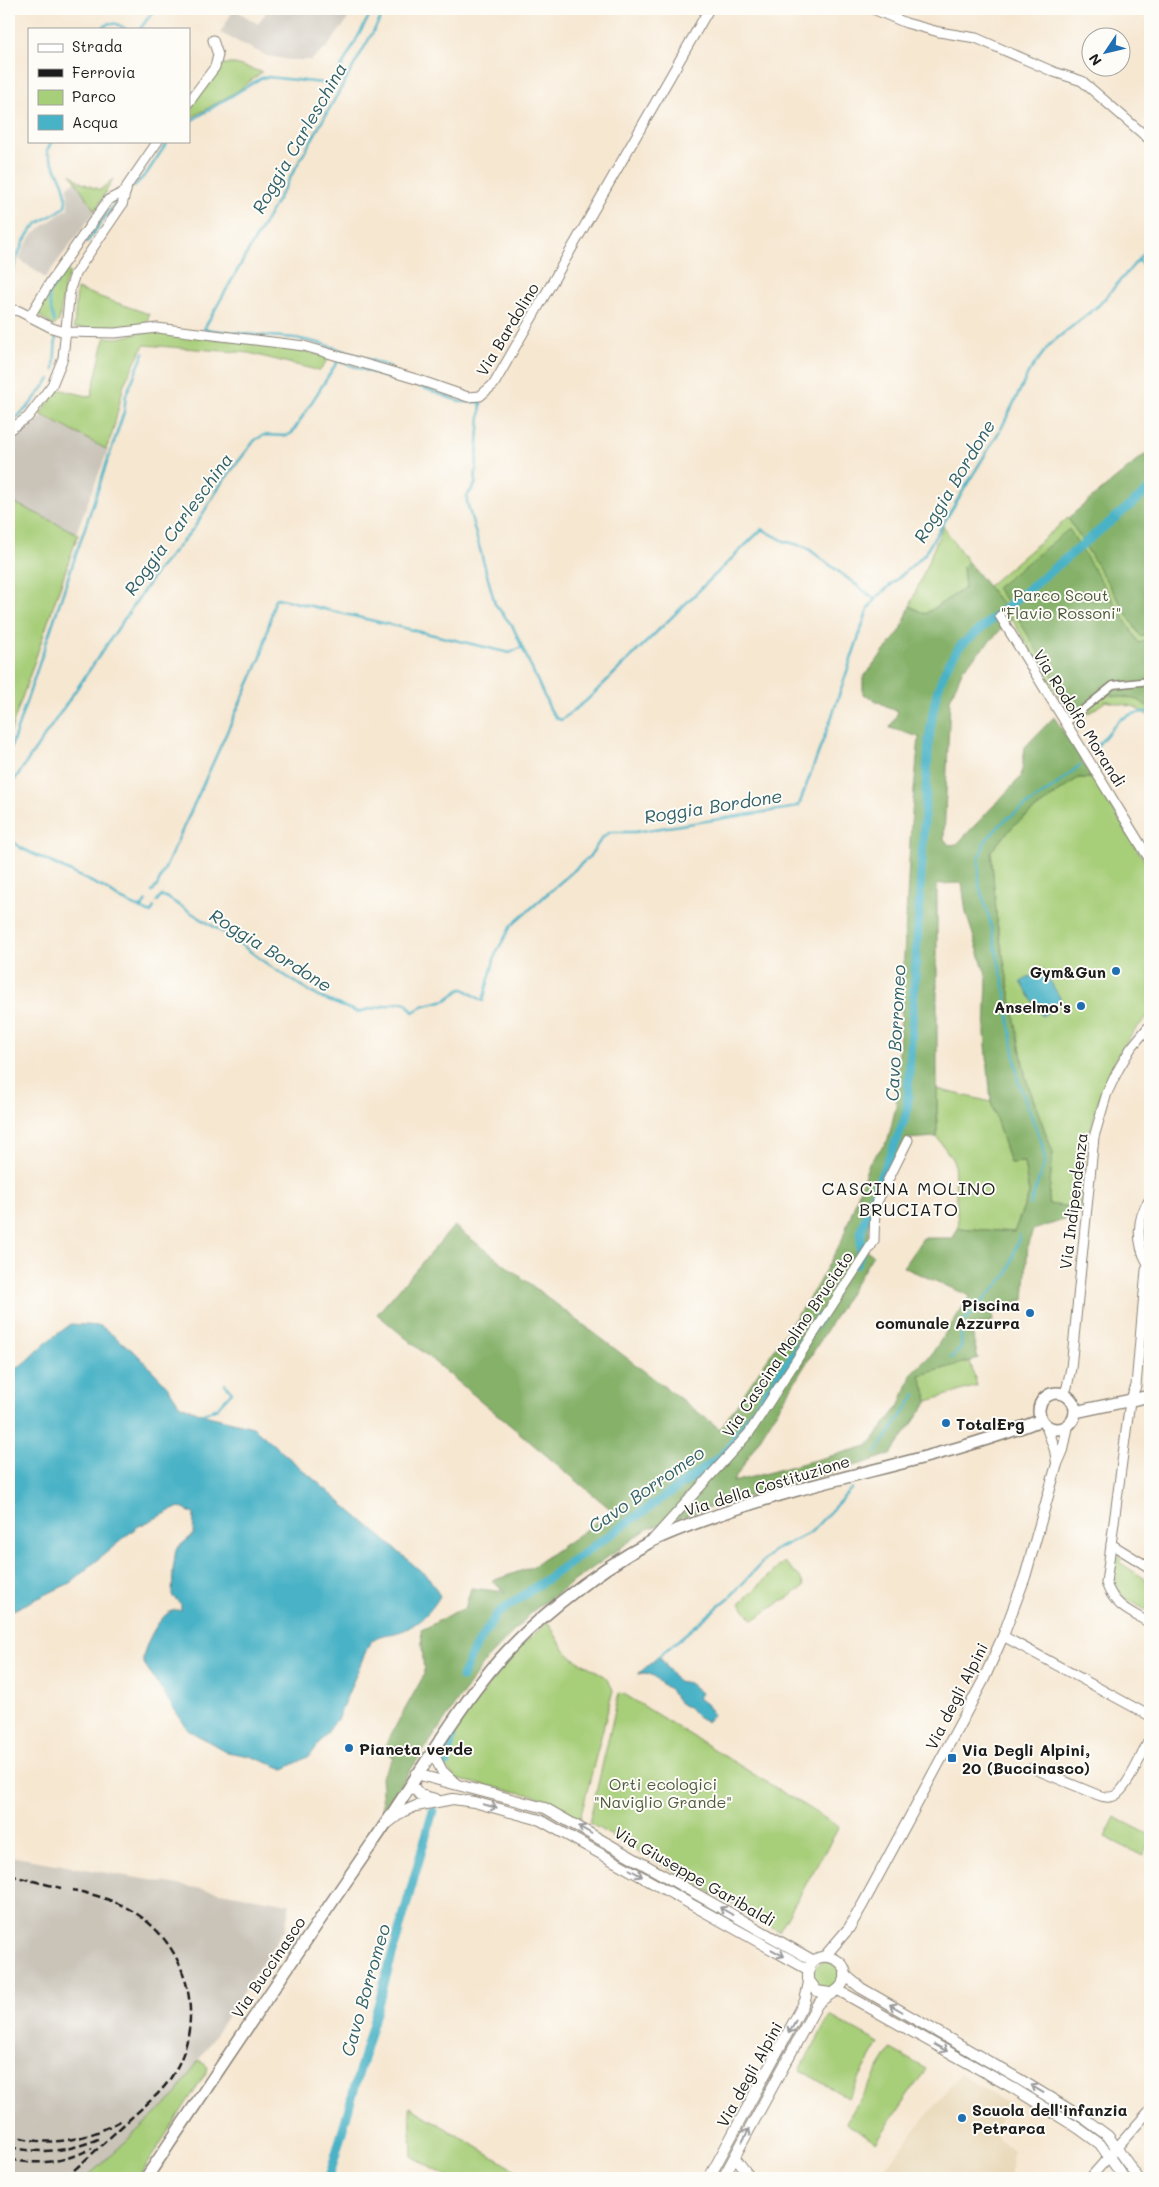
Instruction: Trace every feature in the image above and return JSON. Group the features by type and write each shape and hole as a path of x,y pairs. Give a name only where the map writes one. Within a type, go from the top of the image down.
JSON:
{"main road":[{"path":"1052,1393 1064,1394 1072,1401 1075,1412 1072,1421 1068,1425 1058,1429 1044,1422 1039,1408 1042,1402 1052,1393"},
{"path":"1075,1412 1150,1396"},
{"name":"Via della Costituzione","path":"414,1779 483,1679 514,1644 592,1579 650,1542 683,1528 762,1500 989,1439 1044,1422"},
{"name":"Via Buccinasco","path":"146,2178 385,1825 414,1779"}],"street":[{"name":"Via Bardolino","path":"9,309 18,311 65,332 115,334 157,328 304,346 416,379 465,397 480,396 494,384 709,9"},
{"path":"873,9 906,23 939,32 976,38 1054,72 1082,81 1150,140"},
{"path":"190,101 214,67 218,54 213,40"},
{"path":"9,430 28,417 52,385 63,358 70,289 75,274 122,206 126,192 157,142"},
{"path":"30,316 51,281 103,206 108,200 126,192"},
{"name":"Via Rodolfo Morandi","path":"1000,616 1150,860"},
{"path":"1066,722 1113,685 1150,681"},
{"name":"Via Indipendenza","path":"1064,1394 1068,1387 1094,1137 1107,1093 1118,1070 1150,1025"},
{"name":"Via Cascina Molino Bruciato","path":"650,1542 749,1433 874,1241 875,1206 908,1140"},
{"path":"1150,1199 1141,1218 1139,1245 1142,1254 1149,1263 1146,1270 1136,1386 1130,1401 1106,1583 1110,1597 1120,1606 1150,1624"},
{"path":"1044,1422 1055,1450 1057,1464"},
{"name":"Via degli Alpini","path":"825,1956 849,1928 983,1682 1025,1577 1057,1464 1063,1450 1068,1425"},
{"path":"1111,1544 1150,1568"},
{"path":"1003,1636 1150,1716"},
{"path":"1032,1768 1098,1795 1105,1797 1114,1796 1122,1789 1150,1738"},
{"path":"432,1751 442,1772 457,1785"},
{"path":"414,1779 417,1793 442,1800"},
{"name":"Via Giuseppe Garibaldi","path":"414,1779 457,1785 545,1808 811,1965"},
{"path":"385,1825 402,1812 416,1806 442,1800"},
{"name":"Via Giuseppe Garibaldi","path":"442,1800 474,1802 528,1816 555,1827 811,1965"},
{"name":"Via degli Alpini","path":"841,1964 842,1952 849,1928"},
{"path":"723,2178 814,2010 820,2001 834,1992 843,1984 845,1976 841,1964 834,1958 825,1956 811,1965 809,1982 817,1991 834,1992 1013,2088 1078,2128 1100,2144 1124,2178"},
{"path":"845,1976 861,1988 1068,2107 1108,2136 1138,2178"},
{"name":"Via degli Alpini","path":"710,2178 805,2001 809,1982"},
{"path":"1090,2178 1150,2110"},
{"path":"735,2157 751,2178"}],"shaded area":[{"path":"234,9 258,24 268,9 352,9 346,22 328,46 311,60 290,60 267,56 220,33"},
{"path":"76,181 95,211 45,278 19,259 24,247 34,233 68,208 68,186"},
{"path":"43,417 108,450 76,533 9,500 9,436 24,427 27,429"},
{"path":"9,1856 290,1904 285,1931 283,1931 176,2095 87,2178 9,2178"},
{"name":"Scuola dell'infanzia Petrarca","path":"960,2074 1006,2103 994,2134 1013,2150 1010,2178 877,2178"}],"green space":[{"path":"223,64 235,64 262,72 236,92 190,118 190,109"},
{"path":"71,174 82,183 100,190 113,179 95,211"},
{"path":"65,269 70,273 65,283 59,321 54,326 34,312"},
{"path":"77,289 149,314 147,326 124,330 74,328"},
{"path":"149,331 287,347 329,357 320,371 249,353 144,345 124,384 113,431 106,449 40,414 58,393 59,389 91,397 105,337 118,338"},
{"path":"1150,450 1150,633 1141,637 1068,518"},
{"path":"9,500 78,534 9,736"},
{"name":"Parco Scout \"Flavio Rossoni\"","path":"1068,518 1141,637 1150,633 1150,717 1135,707 1106,701 1075,723 1003,605 987,587"},
{"path":"943,526 968,562 963,567 965,588 925,614 910,606"},
{"name":"Parco Scout \"Flavio Rossoni\"","path":"1069,529 1139,643 1150,639 1150,708 1138,700 1105,694 1077,716 1011,607 996,588"},
{"path":"968,562 1003,605 1011,619 963,669 950,699 944,839 949,845 957,844 1021,777 1025,747 1054,717 1093,778 1078,778 1014,825 991,851 997,923 1026,1079 1053,1153 1048,1204 1080,1208 1079,1215 1033,1230 1028,1244 1024,1300 991,1306 993,1321 971,1327 978,1359 920,1375 928,1401 891,1454 709,1508 647,1529 534,1610 486,1660 383,1810 381,1777 393,1758 383,1749 424,1675 421,1630 453,1613 465,1609 471,1588 506,1592 492,1581 532,1567 614,1512 377,1314 454,1226 720,1429 815,1289 842,1240 869,1163 888,1140 896,1106 911,823 919,737 890,728 898,712 863,694 863,678 901,630 910,606 925,614 965,588 963,567","holes":["962,883 966,913 987,978 985,1033 991,1102 1010,1163 1024,1162 1029,1194 1014,1232 958,1228 953,1238 923,1238 903,1267 970,1296 931,1355 912,1373 900,1405 868,1446 733,1482 873,1255 866,1250 872,1208 906,1139 937,1137 937,884"]},
{"path":"1078,778 1093,778 1150,870 1150,1014 1132,1034 1117,1056 1097,1104 1086,1155 1080,1208 1048,1205 1053,1153 1026,1079 997,923 991,851 1014,825"},
{"path":"937,1089 991,1102 1010,1163 1024,1162 1029,1194 1014,1232 958,1228 954,1162 937,1137"},
{"path":"970,1361 977,1386 928,1401 920,1375"},
{"path":"1117,1555 1122,1558 1119,1562 1150,1582 1150,1601 1146,1610 1128,1600 1119,1591 1116,1585 1114,1569 1114,1557"},
{"path":"784,1562 800,1577 804,1587 753,1620 740,1603"},
{"path":"548,1622 568,1653 605,1677 613,1690 580,1819 536,1796 455,1779 445,1766 441,1748 517,1649"},
{"name":"Orti ecologici \"Naviglio Grande\"","path":"619,1693 624,1694 839,1827 779,1931 589,1823"},
{"path":"1115,1817 1150,1835 1150,1840 1143,1856 1105,1837"},
{"path":"826,1962 835,1966 839,1975 835,1984 826,1988 817,1984 813,1975 817,1966"},
{"path":"830,2016 879,2043 848,2098 800,2070"},
{"path":"891,2049 926,2069 876,2142 846,2122"},
{"path":"199,2060 208,2067 207,2071 138,2178 86,2178 176,2095"},
{"path":"410,2107 529,2178 450,2178 412,2156"}],"water":[{"path":"1043,969 1063,1003 1042,1016 1021,982"},
{"path":"71,1324 101,1326 137,1354 168,1387 179,1404 204,1415 253,1427 429,1578 440,1596 427,1614 409,1628 380,1636 371,1642 338,1718 310,1756 284,1769 250,1756 227,1752 188,1730 143,1662 148,1641 157,1625 167,1614 181,1610 181,1604 172,1596 173,1570 176,1549 193,1535 194,1514 179,1507 137,1527 70,1583 9,1612 9,1372 24,1364 49,1340"},
{"path":"659,1656 677,1681 689,1683 701,1693 698,1698 706,1704 713,1715 707,1722 695,1715 689,1707 680,1703 670,1689 652,1675 638,1674"}],"waterway":[{"path":"190,121 261,78 268,77 332,84 373,9"},
{"name":"Roggia Carleschina","path":"386,9 204,329 295,338 323,344 391,367"},
{"path":"141,28 154,10"},
{"path":"102,28 109,23 117,24 124,28"},
{"path":"9,285 19,253 30,231 40,222 65,206 66,199 61,178 47,151 52,142"},
{"path":"134,186 147,173 167,142"},
{"path":"87,242 115,203"},
{"name":"Roggia Bordone","path":"157,901 162,896 166,897 232,938 270,966 319,997 357,1012 402,1002 406,1003 413,1012 425,1005 446,1000 461,989 483,1001 496,953 511,926 589,857 602,838 610,832 635,832 791,808 799,805 832,716 868,609 875,599 924,555 1002,427 1029,372 1050,344 1099,305 1150,246"},
{"path":"54,322 49,299 50,292 73,260"},
{"path":"1138,260 1150,272"},
{"path":"54,370 56,334"},
{"path":"9,753 124,412 126,395 144,353"},
{"name":"Roggia Carleschina","path":"9,788 157,571 194,528 221,484 255,440 264,435 286,436 292,433 338,361 409,385"},
{"path":"9,424 28,407 50,379"},
{"path":"416,385 461,402 481,402 475,485 467,496 467,502 495,604 513,627 550,709 556,718 561,720 586,701 762,529 784,541 806,547 875,599"},
{"name":"Cavo Borromeo","path":"856,1264 860,1253 863,1225 907,1112 929,740 932,714 942,678 961,645 1150,489"},
{"path":"152,892 157,886 261,657 275,599 510,653 522,647"},
{"path":"1092,752 1119,720 1132,714 1150,711"},
{"path":"1030,1205 1045,1162 1042,1144 1018,1081 1005,990 988,913 979,886 979,859 985,841 1005,820 1055,786 1080,765"},
{"path":"9,803 12,811"},
{"path":"9,821 12,832 9,837"},
{"name":"Roggia Bordone","path":"9,838 21,848 104,888 120,899 151,913 154,907"},
{"path":"141,908 146,901"},
{"path":"951,1358 961,1348 962,1323 1007,1275 1020,1235"},
{"name":"Cavo Borromeo","path":"462,1677 473,1651 497,1614 718,1459 728,1449 819,1318"},
{"path":"203,1414 217,1408 232,1392 225,1384"},
{"path":"876,1453 916,1394"},
{"path":"659,1656 730,1597 773,1551 811,1532 852,1488"},
{"name":"Cavo Borromeo","path":"447,1763 452,1736"},
{"name":"Cavo Borromeo","path":"329,2178 433,1811"}],"railway":[{"path":"9,1875 61,1888"},
{"path":"65,2178 166,2085 181,2058 188,2035 190,2013 188,1990 181,1968 170,1947 155,1929 137,1914 122,1905 98,1896 73,1890"},
{"path":"9,2134 38,2141 67,2140 95,2133 122,2120"},
{"path":"9,2147 43,2151 76,2147 98,2139"},
{"path":"9,2159 31,2162 52,2161 72,2157 92,2148"}],"place":[{"name":"Gym&Gun","path":"1116,971"},
{"name":"Anselmo's","path":"1081,1006"},
{"name":"Piscina comunale Azzurra","path":"1030,1313"},
{"name":"TotalErg","path":"946,1423"},
{"name":"Pianeta verde","path":"349,1748"},
{"name":"Via Degli Alpini, 20 (Buccinasco)","path":"952,1758"},
{"name":"Scuola dell'infanzia Petrarca","path":"962,2118"}],"district":[{"name":"CASCINA MOLINO BRUCIATO","path":"909,1198"}]}
